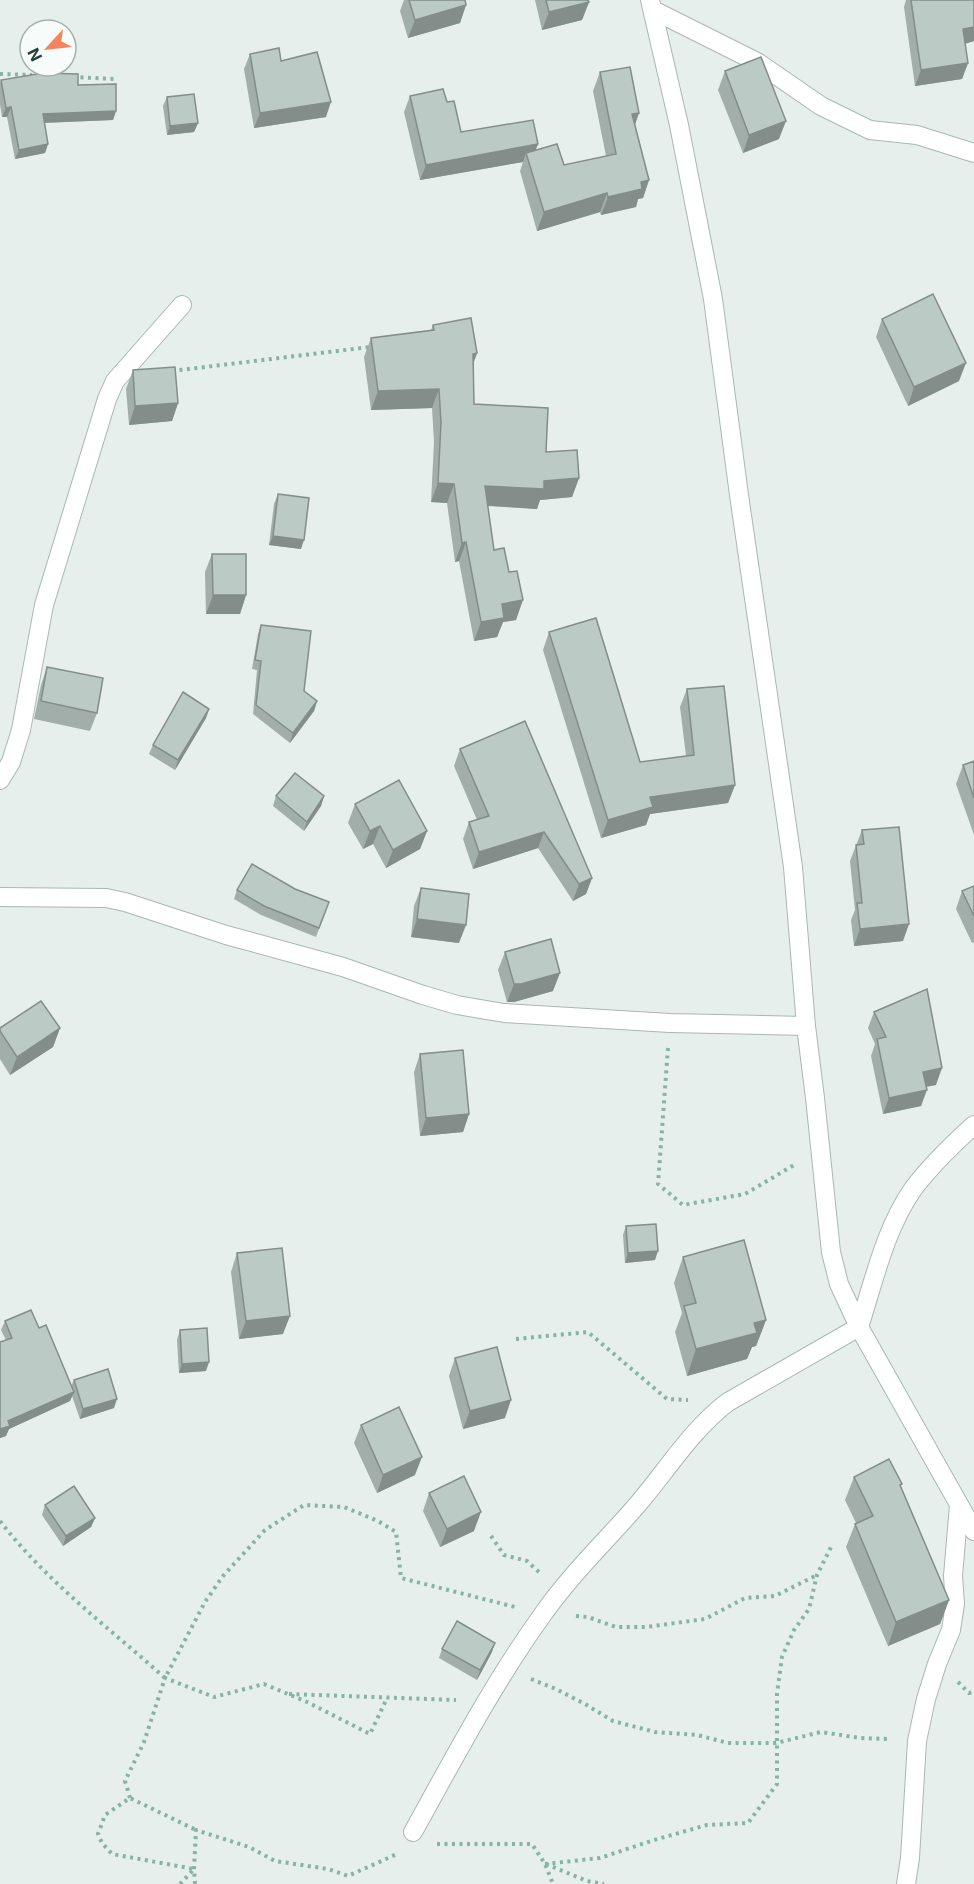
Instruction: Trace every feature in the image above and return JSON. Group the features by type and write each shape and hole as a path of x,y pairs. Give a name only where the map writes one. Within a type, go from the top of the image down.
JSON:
{"street":[{"path":"652,5 757,62 821,106 870,130 917,135 974,153"},
{"path":"652,5 680,125 712,299 793,867 806,1026 831,1252 839,1284 859,1327 974,1531"},
{"path":"0,780 11,762 21,730 44,604 107,399 114,381 182,305"},
{"path":"0,897 106,898 125,902 226,935 343,966 457,1005 504,1013 670,1023 806,1026"},
{"path":"412,1832 486,1702 543,1614 568,1581 638,1504 701,1426 728,1402 859,1327 889,1234 913,1190 941,1155 974,1125"},
{"path":"906,1884 910,1858 917,1741 926,1699 951,1630 955,1604 953,1576 959,1505"}],"path":[{"path":"0,74 18,75"},
{"path":"78,78 114,80"},
{"path":"171,372 204,366 372,347"},
{"path":"670,1023 658,1184 672,1197 683,1205 745,1194 820,1151"},
{"path":"516,1339 588,1332 667,1399 728,1402"},
{"path":"553,1884 545,1864 532,1844 428,1844 412,1832 397,1854 348,1876 328,1869 275,1861 249,1847 196,1830 130,1798 125,1781 144,1742 165,1678 205,1602 223,1576 265,1530 304,1504 344,1507 378,1521 396,1532 401,1578 543,1614 588,1617 616,1627 646,1627 705,1619 745,1598 776,1596 818,1575"},
{"path":"0,1521 44,1572 83,1609 165,1678 214,1697 264,1684 370,1734 387,1698"},
{"path":"491,1536 504,1555 527,1561 551,1583 568,1581"},
{"path":"545,1864 600,1858 707,1825 748,1822 777,1784 777,1694 782,1657 794,1630 809,1609 818,1575 832,1545"},
{"path":"506,1671 556,1689 613,1721 655,1732 697,1735 728,1743 776,1743 821,1732 860,1738 917,1741"},
{"path":"287,1694 486,1702"},
{"path":"130,1798 105,1815 98,1834 102,1843 112,1854 194,1869"},
{"path":"195,1884 196,1830"},
{"path":"545,1864 588,1881 604,1884"},
{"path":"180,1884 194,1869"}],"building":[{"path":"409,0 465,0 466,5 415,20"},
{"path":"546,0 588,0 589,2 549,12"},
{"path":"911,0 974,0 974,27 963,29 968,63 921,70"},
{"path":"279,48 281,61 317,52 331,102 260,113 250,54"},
{"path":"761,57 786,121 749,135 725,71"},
{"path":"630,67 639,113 632,114 649,180 641,182 642,189 608,197 607,193 544,212 526,153 557,144 564,165 616,154 600,72"},
{"path":"18,77 78,78 78,85 116,84 116,111 43,114 48,144 19,150 11,107 6,108 1,80"},
{"path":"443,89 447,102 454,101 461,132 533,120 538,144 426,165 410,96"},
{"path":"194,94 198,123 170,126 167,97"},
{"path":"933,294 966,363 914,387 882,319"},
{"path":"471,318 477,353 473,354 474,404 548,408 546,452 577,450 579,478 544,481 544,489 485,486 494,550 504,548 509,572 517,571 523,600 502,604 504,618 481,622 466,542 462,543 454,484 438,483 441,423 439,389 378,391 371,338 434,330 433,325"},
{"path":"175,367 178,403 135,406 133,370"},
{"path":"278,494 309,498 304,540 273,536"},
{"path":"212,554 246,554 246,595 213,595"},
{"path":"596,618 640,762 694,755 687,689 724,686 735,785 650,797 653,807 608,820 549,632"},
{"path":"261,625 311,631 304,691 317,701 293,733 256,705 261,661 255,660"},
{"path":"47,667 103,678 97,713 41,701"},
{"path":"183,692 209,709 178,760 153,745"},
{"path":"525,721 592,878 579,884 544,832 479,852 469,822 489,816 460,749"},
{"path":"974,761 974,798 963,765"},
{"path":"295,773 324,796 307,822 276,796"},
{"path":"399,780 427,831 393,850 380,826 370,831 355,804"},
{"path":"899,827 909,924 860,929 857,903 862,903 856,845 864,844 862,830"},
{"path":"252,864 295,889 329,902 319,928 264,906 237,890"},
{"path":"974,886 974,916 962,891"},
{"path":"421,888 469,894 466,925 417,919"},
{"path":"551,939 560,973 514,984 505,952"},
{"path":"927,989 942,1068 923,1072 927,1090 889,1098 877,1039 886,1037 874,1012"},
{"path":"41,1001 60,1028 17,1057 0,1028"},
{"path":"463,1050 469,1114 426,1118 420,1054"},
{"path":"656,1224 658,1251 628,1253 626,1226"},
{"path":"744,1240 766,1320 754,1323 757,1333 696,1349 684,1306 696,1303 683,1257"},
{"path":"282,1248 290,1316 246,1321 237,1253"},
{"path":"31,1310 39,1328 46,1325 74,1392 8,1421 10,1426 0,1429 0,1342 12,1338 5,1321"},
{"path":"207,1328 209,1362 182,1364 180,1330"},
{"path":"497,1347 511,1400 470,1411 455,1358"},
{"path":"108,1369 117,1399 83,1409 74,1380"},
{"path":"399,1407 422,1457 383,1475 361,1425"},
{"path":"889,1459 902,1484 900,1485 949,1600 896,1622 855,1524 873,1516 854,1477"},
{"path":"464,1476 481,1512 447,1529 429,1493"},
{"path":"74,1486 95,1518 66,1536 45,1505"},
{"path":"457,1621 495,1643 480,1670 442,1649"}]}
